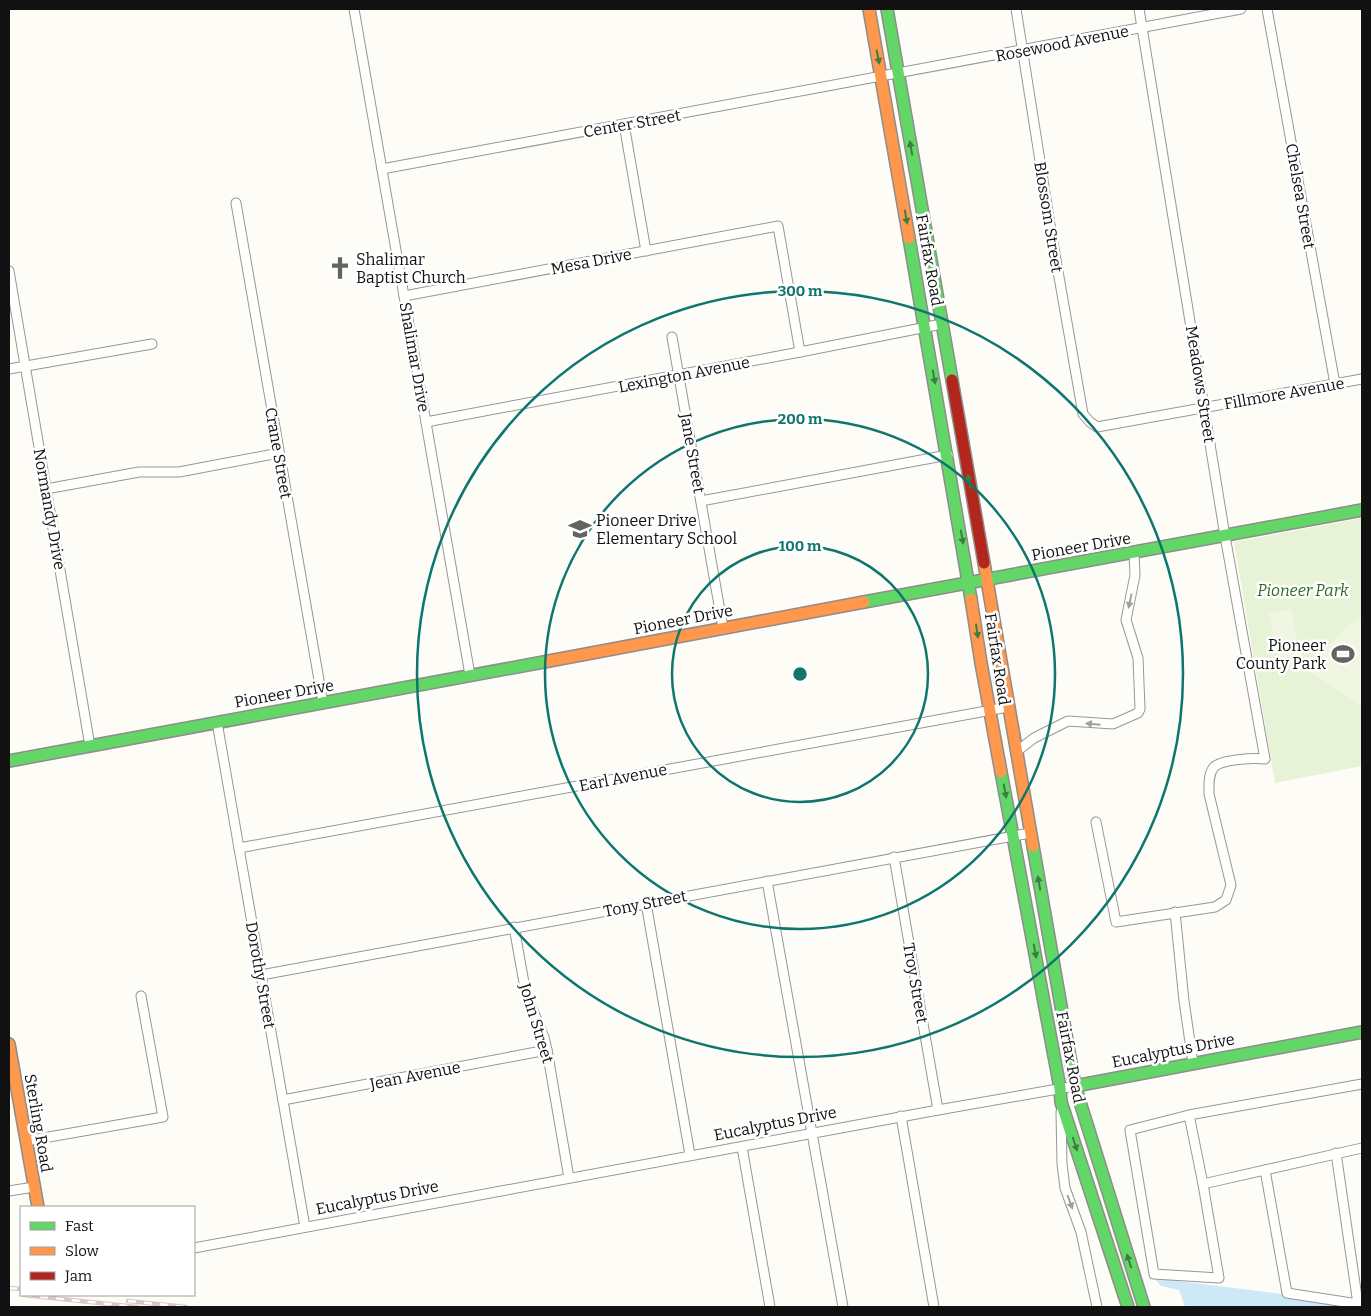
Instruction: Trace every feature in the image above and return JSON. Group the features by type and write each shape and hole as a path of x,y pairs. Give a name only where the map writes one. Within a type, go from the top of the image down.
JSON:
{"main road":[{"name":"Fairfax Road","path":"869,9 970,583 989,709 1060,1088 1061,1102 1128,1307"},
{"name":"Fairfax Road","path":"887,9 1075,1086 1144,1307"},
{"name":"Pioneer Drive","path":"9,761 1362,510"},
{"name":"Eucalyptus Drive","path":"1075,1086 1362,1032"},
{"name":"Sterling Road","path":"9,1044 38,1206"}],"street":[{"name":"Shalimar Drive","path":"354,9 470,675"},
{"name":"Blossom Street","path":"1016,9 1024,50 1052,237 1083,414 1090,422"},
{"name":"Meadows Street","path":"1139,9 1204,408 1265,759 1239,760 1216,765 1209,779 1209,794 1230,885 1226,900 1215,907 1175,912"},
{"name":"Rosewood Avenue","path":"882,77 1241,9"},
{"name":"Chelsea Street","path":"1266,9 1335,384"},
{"name":"Center Street","path":"382,169 882,77"},
{"path":"624,124 646,250"},
{"name":"Crane Street","path":"236,204 323,703"},
{"name":"Mesa Drive","path":"404,296 778,226 800,352"},
{"name":"Normandy Drive","path":"9,272 90,746"},
{"name":"Lexington Avenue","path":"426,422 942,324"},
{"name":"Jane Street","path":"672,337 723,628"},
{"path":"9,369 152,344"},
{"name":"Fillmore Avenue","path":"1090,422 1097,427 1362,379"},
{"path":"46,489 139,472 178,472 279,453"},
{"path":"701,502 948,455"},
{"path":"1016,752 1034,738 1068,721 1113,724 1138,713 1140,709 1138,658 1126,620 1135,574 1134,553"},
{"name":"Earl Avenue","path":"239,848 1008,707"},
{"name":"Dorothy Street","path":"217,722 305,1227"},
{"path":"1096,822 1116,922 1175,912 1192,1063"},
{"name":"Tony Street","path":"261,974 1030,833"},
{"name":"Troy Street","path":"894,857 938,1110"},
{"path":"767,880 843,1307"},
{"path":"646,903 690,1156"},
{"name":"John Street","path":"514,928 526,994 544,1037 547,1050 569,1178"},
{"path":"26,1141 162,1117 141,996"},
{"name":"Jean Avenue","path":"283,1100 547,1050"},
{"path":"1189,1115 1219,1278 1154,1274 1130,1130 1189,1115 1362,1084"},
{"name":"Eucalyptus Drive","path":"195,1248 901,1116 1075,1086"},
{"path":"1061,1102 1062,1164 1065,1188 1081,1232 1097,1307"},
{"path":"901,1116 934,1307"},
{"path":"742,1147 770,1307"},
{"path":"1203,1184 1362,1148"},
{"path":"1265,1170 1287,1293 1358,1304 1336,1153"},
{"path":"9,1191 34,1186"}],"green space":[{"name":"Pioneer Park","path":"1362,518 1362,766 1275,783 1234,542"},
{"path":"1291,609 1301,658 1278,662 1269,613"},
{"name":"Pioneer County Park","path":"1362,618 1362,706 1311,672 1327,648 1339,635"}],"water":[{"path":"1154,1278 1362,1304 1362,1307 1185,1307 1179,1290 1161,1286"}],"railway":[{"path":"9,1288 20,1289"},
{"path":"33,1296 137,1307"},
{"path":"128,1301 186,1307"}],"traffic: fast":[{"path":"887,9 952,380"},
{"path":"909,238 971,599"},
{"path":"864,602 1362,510"},
{"path":"9,761 549,661"},
{"path":"1001,772 1060,1088 1061,1102 1128,1307"},
{"path":"1033,846 1075,1086 1144,1307"},
{"path":"1075,1086 1362,1032"}],"traffic: slow":[{"path":"869,9 909,238"},
{"path":"984,563 1033,846"},
{"path":"971,599 1001,772"},
{"path":"549,661 864,602"},
{"path":"9,1044 38,1206"}],"traffic: jam":[{"path":"952,380 984,563"}],"place":[{"name":"Shalimar Baptist Church","path":"340,268"},
{"name":"Pioneer Drive Elementary School","path":"580,529"},
{"name":"Pioneer County Park","path":"1343,654"}]}
